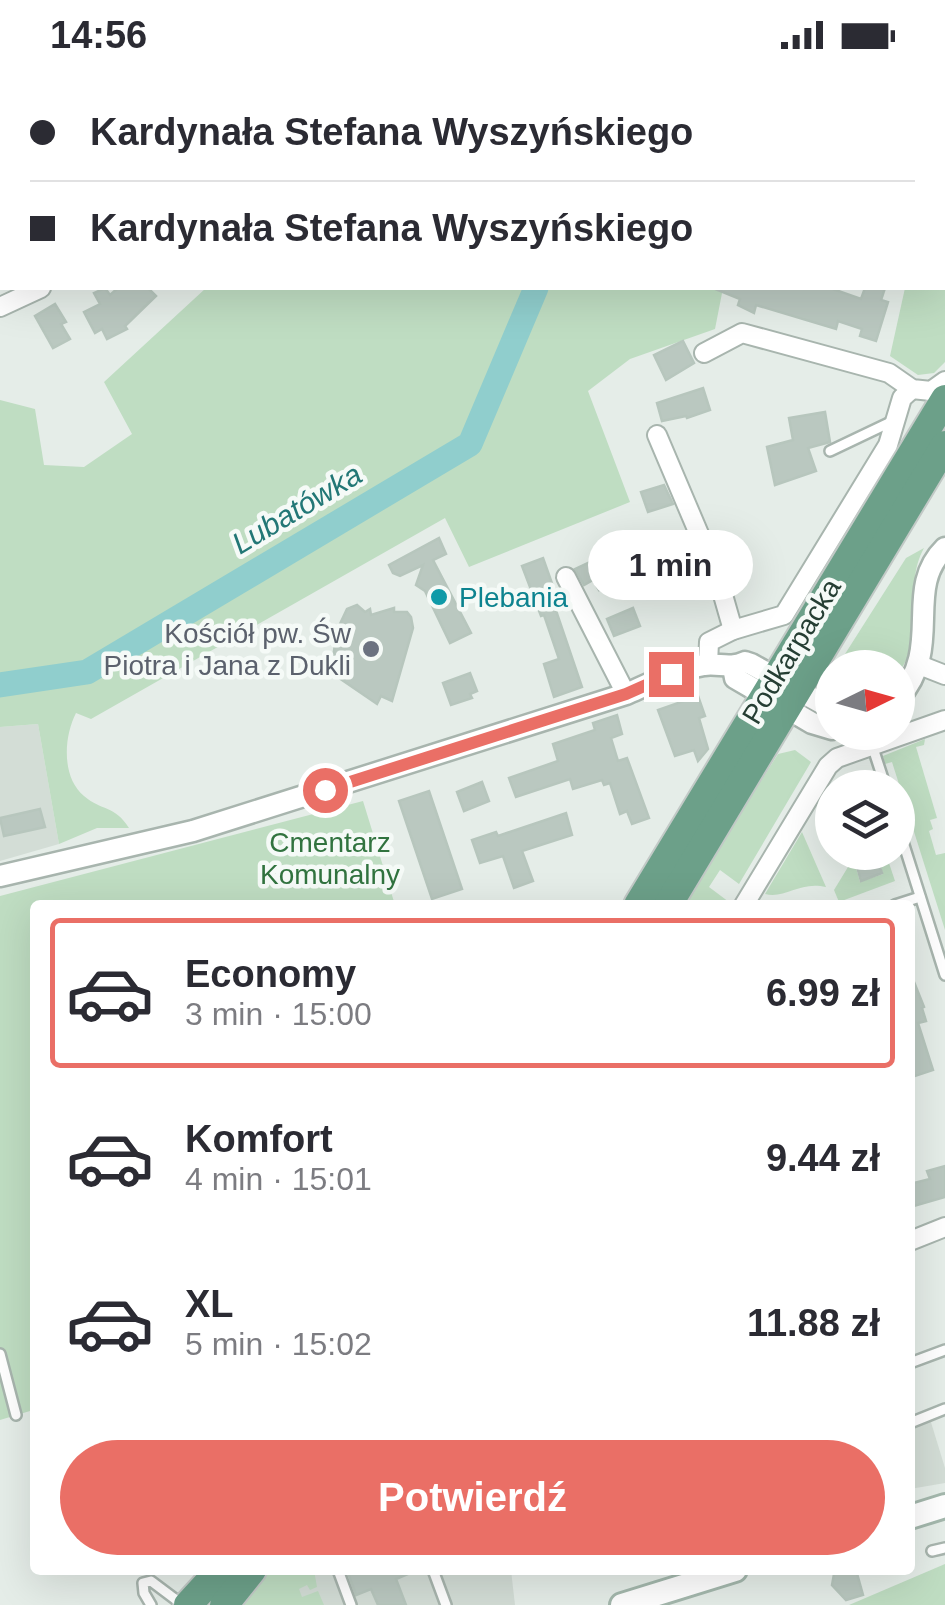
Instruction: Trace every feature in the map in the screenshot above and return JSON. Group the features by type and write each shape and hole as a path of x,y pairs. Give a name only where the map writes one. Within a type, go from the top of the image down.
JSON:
{"main road":[{"name":"Podkarpacka","path":"671,900 945,399"},
{"name":"Podkarpacka","path":"641,900 945,445"},
{"path":"915,1515 945,1506"},
{"path":"185,1605 215,1575"},
{"path":"224,1605 248,1575"},
{"path":"622,1605 720,1575"}],"street":[{"path":"0,306 36,290"},
{"path":"704,353 742,334 888,373 912,390 931,391 945,382"},
{"name":"Podkarpacka","path":"733,630 784,615 888,445 902,398 912,390"},
{"path":"658,435 719,580 733,630 709,642 708,664"},
{"path":"915,678 928,640 929,571 945,548"},
{"path":"566,577 626,694"},
{"path":"0,876 210,826 626,694 671,674 708,664 733,667 745,662 815,724"},
{"path":"922,666 945,675"},
{"path":"781,693 815,704"},
{"path":"915,731 945,720"},
{"path":"747,900 828,766 837,758 860,750"},
{"path":"915,1239 945,1228"}],"lane":[{"path":"830,451 896,419"},
{"path":"912,870 940,946 945,975"},
{"path":"911,900 920,897"},
{"path":"915,1361 945,1350"},
{"path":"0,1354 16,1415"},
{"path":"915,1420 945,1409"},
{"path":"932,1551 945,1548"},
{"path":"340,1575 351,1605"},
{"path":"435,1575 446,1605"},
{"path":"151,1605 143,1583 151,1581 185,1605"}],"shaded area":[{"path":"38,724 59,844 0,861 0,727"},
{"path":"930,1419 945,1468 945,1483 915,1488 915,1425"},
{"path":"262,1575 512,1575 515,1605 243,1605"}],"green space":[{"path":"204,290 723,290 715,329 630,359 588,391 630,502 469,567 445,518 91,719 76,713 67,744 71,778 84,796 118,815 129,828 97,828 59,844 38,724 0,727 0,400 35,409 44,465 84,467 132,434 104,382"},
{"path":"905,290 945,290 945,362 934,373 918,375 890,356"},
{"path":"924,548 915,579 915,625 910,650 848,650 906,558"},
{"path":"925,739 924,745 916,747 937,818 930,820 933,829 929,831 936,855 945,853 945,930 915,835 915,770 895,770 892,762 885,764 883,756 898,750 915,750 915,743"},
{"path":"795,750 811,762 739,884 720,870 709,887 726,900 685,900 778,754"},
{"name":"Cmentarz Komunalny","path":"363,801 393,900 30,900 30,1411 0,1420 0,896"},
{"path":"802,832 815,870 819,870 826,887 808,886 765,894"},
{"path":"846,870 857,870 860,882 883,874 882,870 891,870 895,881 844,900 838,900 834,890"},
{"path":"945,1564 945,1605 849,1605"},
{"path":"261,1575 315,1575 317,1587 310,1590 307,1585 299,1589 302,1597 318,1591 324,1605 240,1605"}],"building":[{"path":"150,290 156,296 125,326 127,329 107,339 102,329 95,333 84,312 100,304 94,293"},
{"path":"718,290 836,290 861,299 864,290 884,290 881,300 888,302 876,341 860,336 862,329 838,321 836,329 756,305 754,313 738,305 740,299"},
{"path":"55,304 66,322 61,324 70,339 53,348 35,316"},
{"path":"683,341 694,363 666,380 654,355"},
{"path":"703,388 710,410 662,421 657,403"},
{"path":"825,412 830,442 808,448 816,471 775,485 767,447 793,440 789,418"},
{"path":"664,485 673,504 648,512 641,492"},
{"path":"682,535 708,588 686,596 666,542"},
{"name":"Plebania","path":"439,538 446,554 433,560 471,633 450,643 425,591 416,585 423,565 400,576 389,565"},
{"path":"637,540 646,561 641,564 643,568 599,590 593,580 584,585 575,569"},
{"path":"543,558 554,589 549,590 582,687 554,697 544,664 559,659 522,566"},
{"name":"Kościół pw. Św Piotra i Jana z Dukli","path":"357,605 365,612 370,609 371,615 394,608 394,612 407,612 411,617 413,628 392,701 381,696 377,704 326,669 331,667 325,663 333,658 336,637 342,635 339,626 347,609"},
{"path":"633,608 640,626 614,636 607,619"},
{"path":"470,673 477,691 470,694 472,698 451,705 443,683"},
{"path":"698,696 705,716 699,718 708,749 698,761 694,750 675,756 658,710"},
{"path":"617,715 622,734 611,738 618,761 627,758 649,818 632,824 627,811 620,814 610,783 604,785 602,780 573,789 570,779 516,797 509,778 558,761 553,744 595,730 593,723"},
{"path":"482,782 489,801 464,811 457,792"},
{"path":"429,791 462,889 432,899 399,801"},
{"path":"40,809 45,827 4,836 0,818"},
{"path":"566,813 572,835 522,851 533,881 514,888 503,856 480,863 472,840 496,832 498,836"},
{"path":"858,870 881,870 882,873 861,881"},
{"path":"915,984 926,1021 918,1023 933,1070 915,1076"},
{"path":"945,1166 945,1197 915,1206 915,1183 930,1179 927,1171"},
{"path":"349,1575 405,1575 396,1579 406,1605 378,1605 371,1589 356,1595"},
{"path":"834,1575 857,1575 863,1595 846,1600 832,1585"}],"waterway":[{"name":"Lubatówka","path":"0,685 87,672 470,444 535,290"}],"place":[{"name":"Plebania","path":"439,597"},
{"name":"Kościół pw. Św Piotra i Jana z Dukli","path":"371,649"}],"route":[{"path":"325,790 626,694 671,674"}]}
